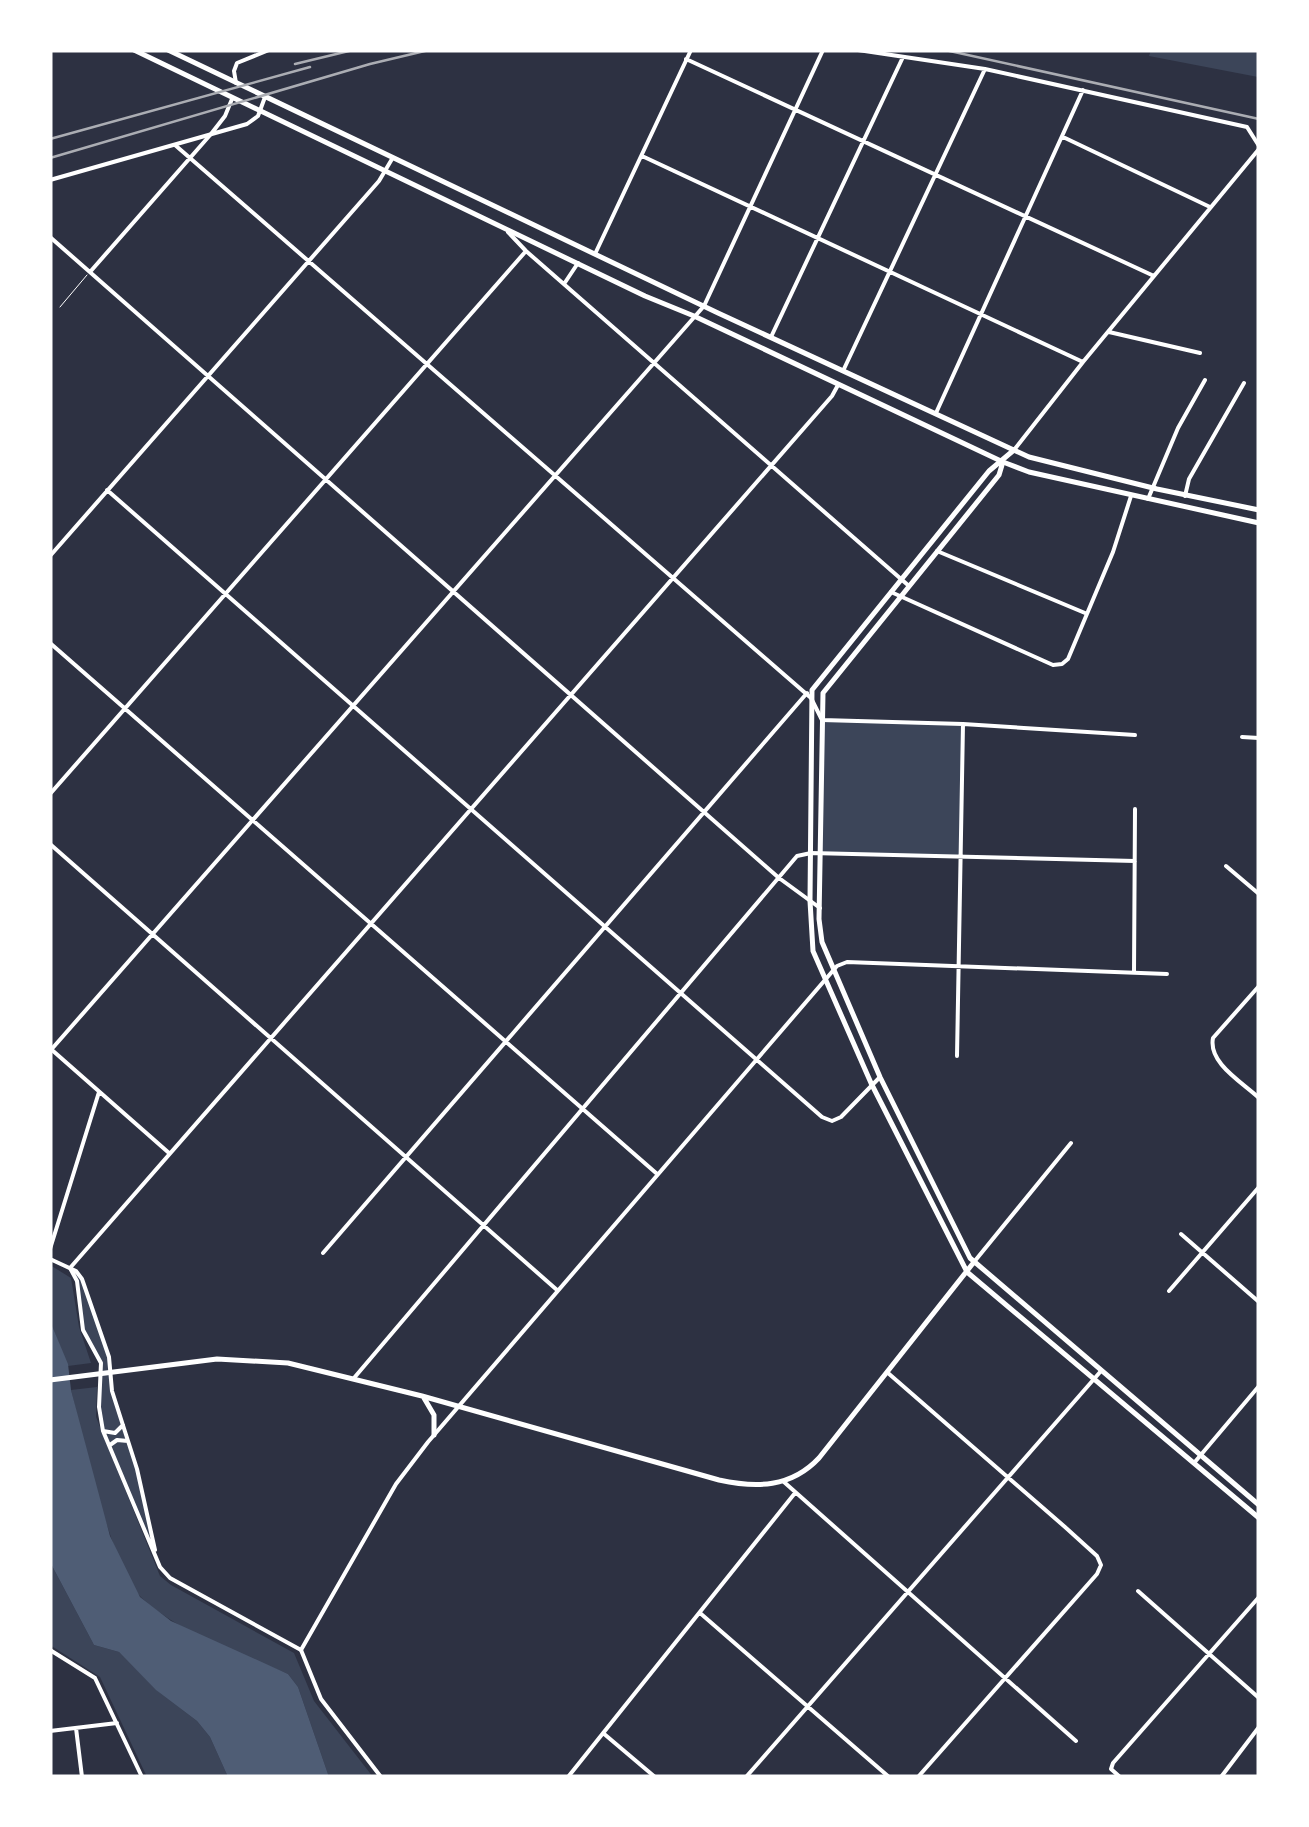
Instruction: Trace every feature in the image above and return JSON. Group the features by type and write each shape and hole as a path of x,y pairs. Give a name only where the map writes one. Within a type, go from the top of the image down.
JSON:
{"main road":[{"path":"134,50 1003,462 1028,472 1259,523"},
{"path":"168,50 1014,450 1184,496 1259,510"},
{"path":"1014,450 990,471 808,696 811,940 871,1084 967,1272 1259,1518"},
{"path":"1003,462 999,475 826,688 822,720 822,942 880,1077 974,1262 1259,1505"},
{"path":"50,1380 237,1358 288,1363 422,1396 718,1480 752,1485 784,1482 812,1466 974,1262"},
{"path":"422,1396 434,1415 434,1435"}],"street":[{"path":"236,83 237,63 268,50"},
{"path":"595,255 691,50"},
{"path":"168,1153 50,1049 704,306 822,50"},
{"path":"858,50 985,69 1248,127 1259,148 1014,450"},
{"path":"770,337 904,55"},
{"path":"686,59 1154,276"},
{"path":"843,371 985,69"},
{"path":"936,413 1084,90"},
{"path":"50,180 247,124 261,112 264,97"},
{"path":"90,272 212,134 232,98"},
{"path":"1063,137 1210,206"},
{"path":"174,144 808,696 822,720 1135,735"},
{"path":"642,156 1083,362"},
{"path":"50,556 308,262 392,159"},
{"path":"505,228 526,251 909,586"},
{"path":"50,238 779,878 820,908"},
{"path":"50,794 526,251"},
{"path":"564,284 578,263"},
{"path":"1109,332 1200,353"},
{"path":"1148,499 1178,428 1206,380"},
{"path":"1184,496 1189,479 1244,383"},
{"path":"70,1268 839,384"},
{"path":"107,490 822,1117 841,1117 880,1077"},
{"path":"891,592 1053,665 1062,664 1068,659 1113,552 1131,496"},
{"path":"937,551 1086,614"},
{"path":"50,643 656,1173"},
{"path":"323,1253 808,696"},
{"path":"957,1056 963,724"},
{"path":"1242,737 1259,738"},
{"path":"1134,972 1136,809"},
{"path":"50,844 558,1290"},
{"path":"354,1378 797,856 1135,861"},
{"path":"1226,866 1257,889"},
{"path":"301,1650 396,1484 434,1435 832,970 847,962 1166,974"},
{"path":"1259,986 1214,1038 1212,1052 1259,1098"},
{"path":"50,1249 99,1092"},
{"path":"974,1262 1072,1143"},
{"path":"1169,1290 1259,1187"},
{"path":"1181,1234 1259,1302"},
{"path":"50,1258 82,1279 109,1357 112,1392 128,1440 157,1562"},
{"path":"70,1268 76,1281 82,1327 100,1359 103,1431 157,1562 170,1578 301,1650 321,1699 381,1777"},
{"path":"82,1327 86,1320 97,1324"},
{"path":"746,1777 1101,1371"},
{"path":"888,1372 1097,1556 1100,1565 918,1777"},
{"path":"1193,1464 1259,1386"},
{"path":"103,1431 115,1433 123,1425"},
{"path":"108,1447 117,1440 128,1440"},
{"path":"784,1482 1076,1741"},
{"path":"568,1777 794,1493"},
{"path":"1138,1591 1259,1698"},
{"path":"1120,1777 1111,1769 1259,1597"},
{"path":"698,1612 889,1777"},
{"path":"50,1650 95,1678 142,1777"},
{"path":"50,1731 117,1722"},
{"path":"1221,1777 1259,1727"},
{"path":"76,1728 82,1777"},
{"path":"604,1733 655,1777"}],"lane":[{"path":"60,307 90,272"}],"shaded area":[{"path":"1151,50 1259,50 1258,77 1149,56"},
{"path":"822,720 963,724 960,856 821,854"},
{"path":"50,1265 71,1278 79,1327 91,1363 68,1366 50,1321"},
{"path":"70,1268 79,1274 109,1357 113,1392 137,1469 157,1562 101,1423 101,1363 85,1335 77,1281"},
{"path":"50,1321 68,1364 71,1390 110,1536 140,1597 171,1621 288,1674 298,1687 329,1777 228,1777 210,1737 197,1721 156,1690 119,1652 94,1645 50,1562"},
{"path":"97,1387 96,1417 160,1576 294,1653 314,1701 373,1777 329,1777 298,1687 288,1674 176,1623 144,1600 132,1585 100,1502 71,1390"},
{"path":"50,1562 94,1645 119,1652 159,1692 197,1721 210,1737 228,1777 147,1777 100,1677 50,1645"}],"railway":[{"path":"295,64 353,50"},
{"path":"50,158 429,50"},
{"path":"945,50 1259,119"},
{"path":"50,139 310,67"}]}
